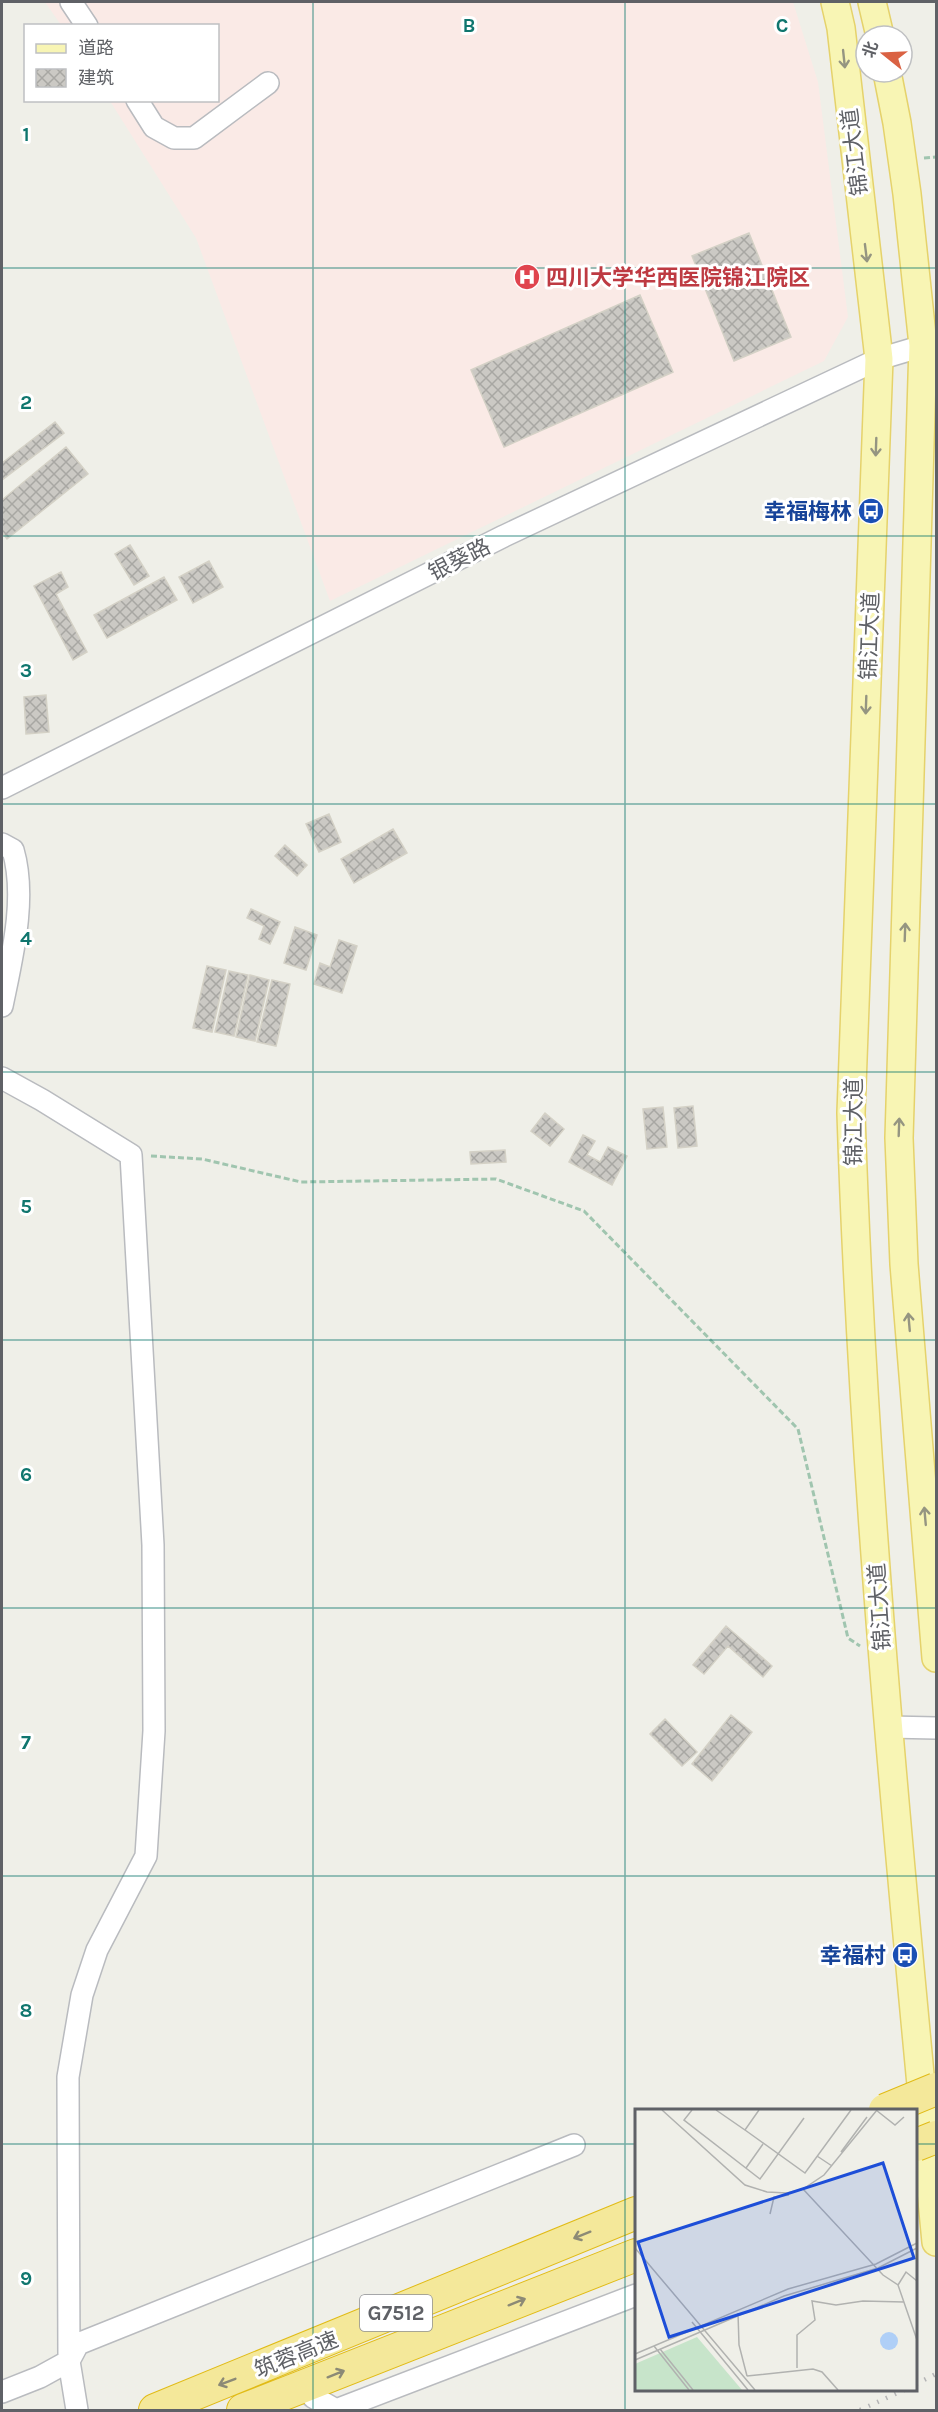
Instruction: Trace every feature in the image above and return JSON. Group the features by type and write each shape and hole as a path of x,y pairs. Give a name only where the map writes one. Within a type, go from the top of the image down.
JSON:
{"highway":[{"path":"887,2109 936,2089"},
{"path":"917,2144 936,2137"},
{"name":"筑蓉高速","path":"155,2410 635,2213"},
{"name":"筑蓉高速","path":"243,2410 635,2255"}],"main road":[{"name":"锦江大道","path":"835,2 841,28 879,359 851,1113 854,1212 883,1660 929,2233"},
{"path":"872,2 877,24"},
{"name":"锦江大道","path":"889,84 930,344 899,1138 904,1264 936,1658"}],"street":[{"path":"71,2 86,24"},
{"path":"138,102 154,126 174,138 194,138 268,83"},
{"name":"银葵路","path":"2,788 504,536 879,359 930,344"},
{"path":"2,844 13,850 17,864 17,935 2,1006"},
{"path":"2,1078 131,1155 153,1545 153,1731 146,1856 98,1950 82,1995 68,2077 69,2361 77,2410"},
{"path":"889,1727 936,1728"},
{"path":"2,2392 40,2377 69,2361 78,2344 574,2145"},
{"path":"313,2397 336,2410 635,2295"}],"path":[{"path":"922,158 936,158"},
{"path":"131,1155 201,1159 301,1182 496,1179 584,1211 798,1429 848,1638 883,1660"}],"shaded area":[{"name":"四川大学华西医院锦江院区","path":"45,2 793,2 818,82 848,317 824,361 330,601 196,238 111,102 219,102 219,24 60,24"}],"building":[{"path":"749,233 791,337 734,361 692,256"},
{"path":"640,295 673,372 504,447 471,370"},
{"path":"55,422 64,433 2,480 2,463"},
{"path":"66,447 88,474 7,539 2,532 2,500"},
{"path":"130,545 149,576 134,585 115,554"},
{"path":"209,561 223,587 193,603 179,577"},
{"path":"61,572 68,587 56,594 87,652 73,660 34,586"},
{"path":"164,577 177,600 107,638 94,615"},
{"path":"46,695 49,732 26,734 24,697"},
{"path":"329,814 341,842 319,852 306,824"},
{"path":"393,829 407,853 354,883 341,859"},
{"path":"285,845 307,865 297,876 275,856"},
{"path":"251,909 280,922 270,944 259,939 264,926 247,918"},
{"path":"295,927 317,935 306,970 284,963"},
{"path":"339,940 357,946 342,993 314,984 320,963 330,967"},
{"path":"207,966 226,970 212,1032 193,1028"},
{"path":"229,971 248,975 234,1036 215,1032"},
{"path":"250,975 269,980 255,1041 236,1037"},
{"path":"272,980 290,984 276,1046 257,1042"},
{"path":"693,1106 697,1146 678,1148 674,1108"},
{"path":"663,1107 667,1147 647,1149 643,1109"},
{"path":"545,1113 564,1129 550,1146 531,1131"},
{"path":"583,1135 595,1141 587,1155 600,1162 608,1147 627,1156 612,1185 569,1162"},
{"path":"505,1150 506,1162 471,1164 470,1152"},
{"path":"726,1626 772,1666 763,1677 728,1646 704,1674 693,1665"},
{"path":"731,1715 752,1732 712,1781 692,1764"},
{"path":"665,1719 697,1752 682,1766 650,1734"}],"railway":[{"path":"917,2384 936,2374"},
{"path":"860,2410 902,2391"}],"place":[{"name":"四川大学华西医院锦江院区","path":"527,277"},
{"name":"幸福梅林","path":"871,511"},
{"name":"幸福村","path":"905,1955"}]}
